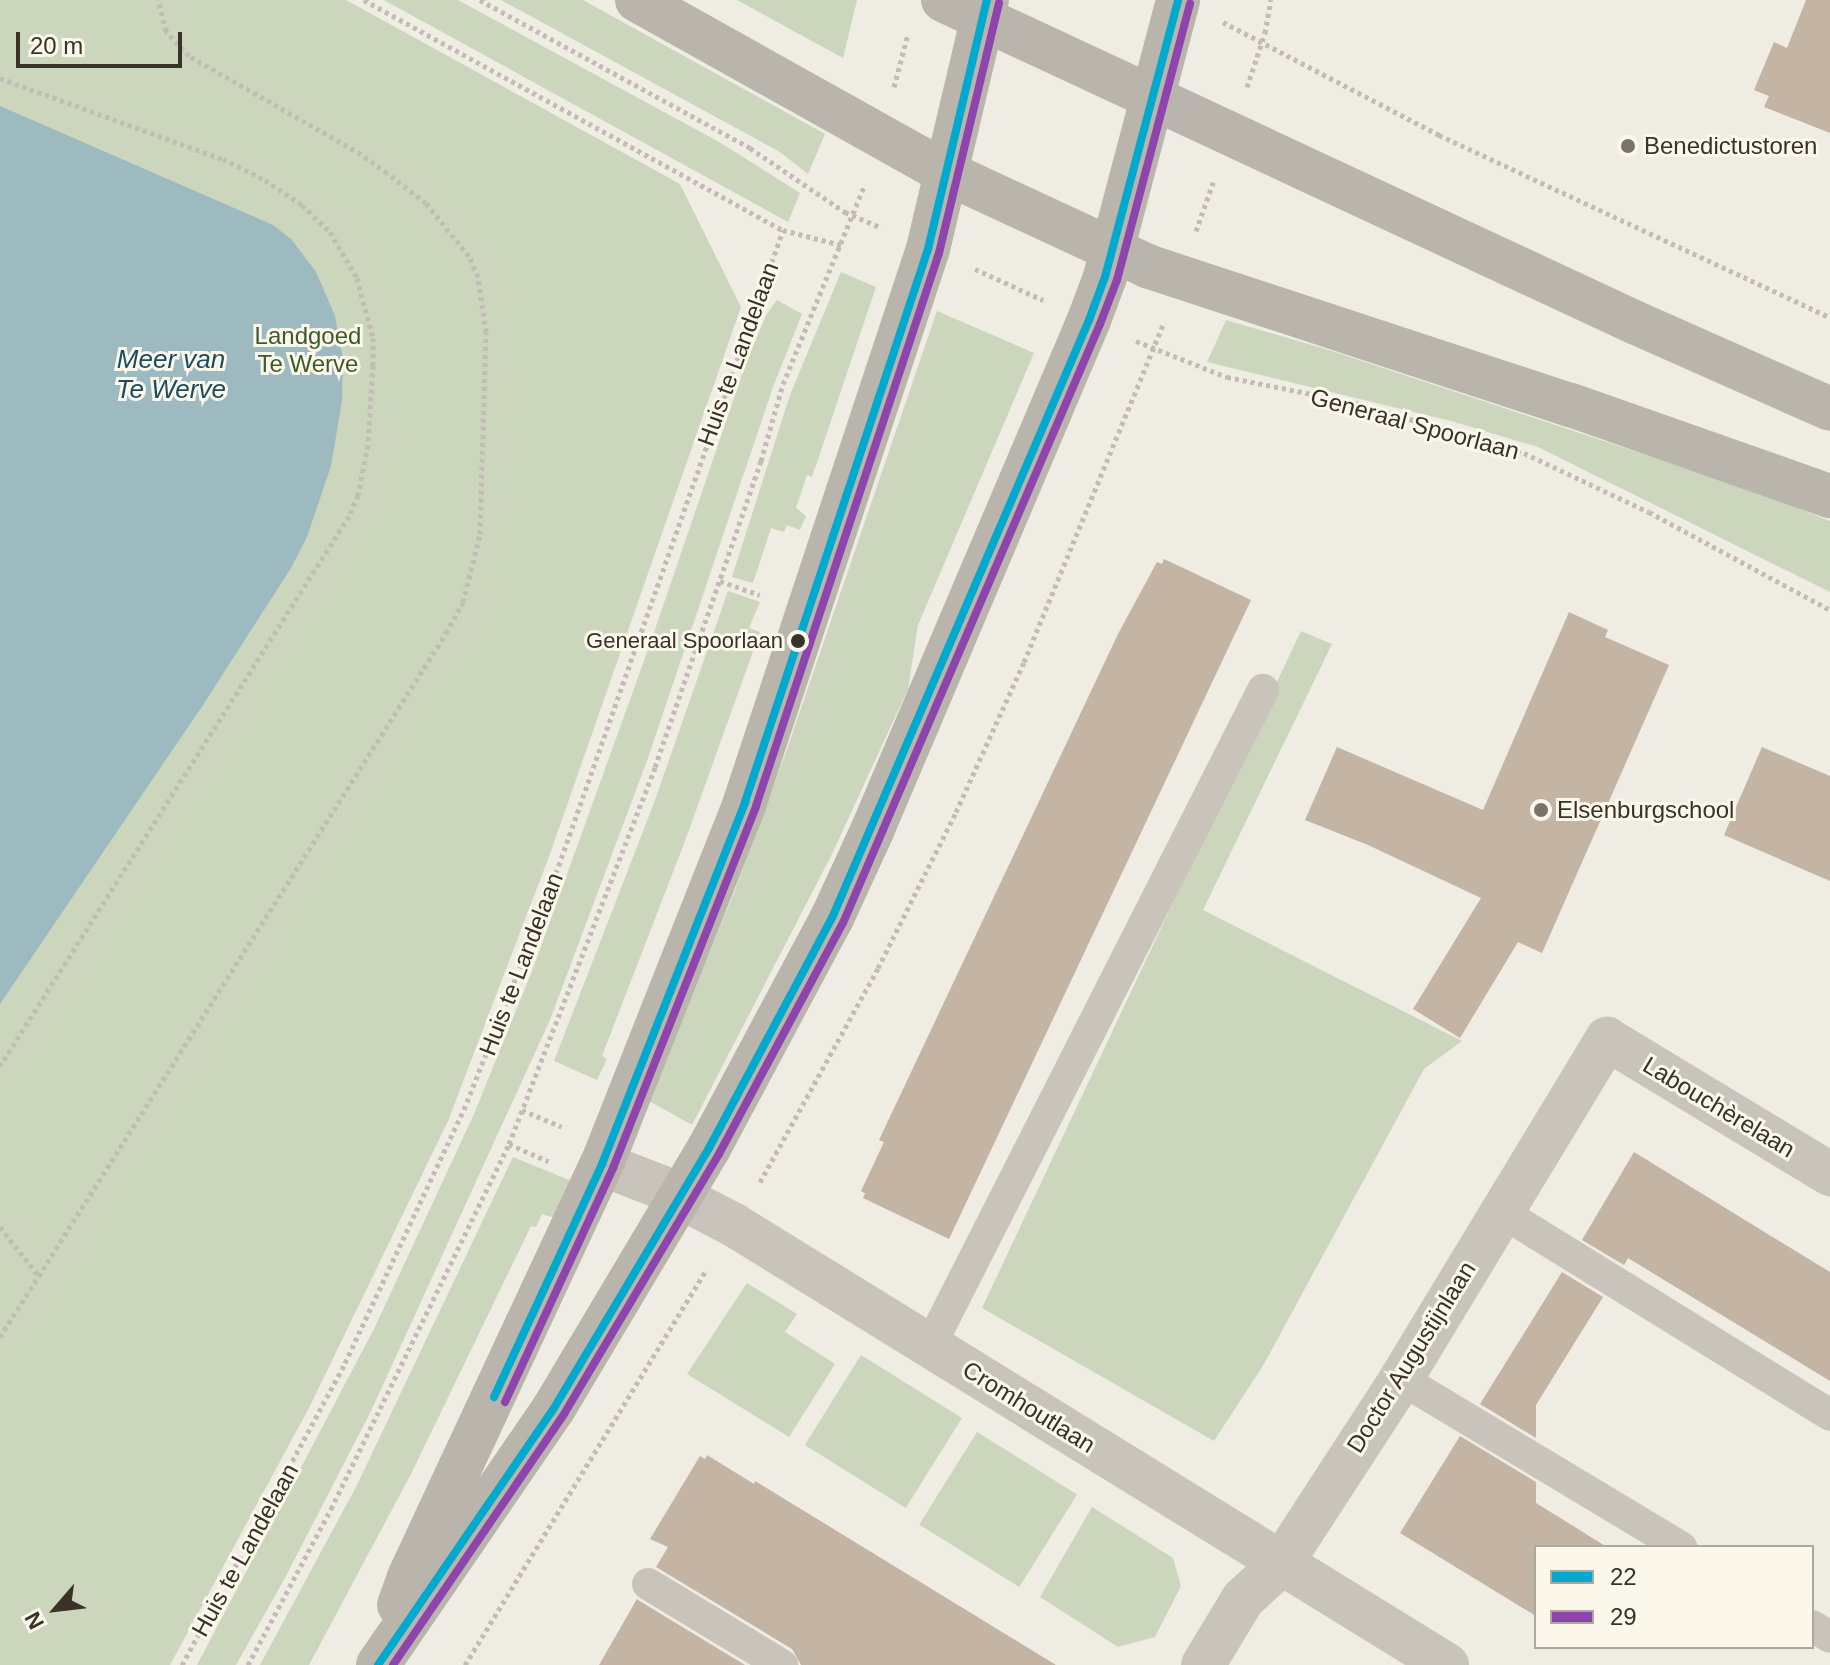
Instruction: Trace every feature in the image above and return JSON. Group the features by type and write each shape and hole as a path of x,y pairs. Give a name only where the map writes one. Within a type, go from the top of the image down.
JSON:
{"street":[{"path":"637,0 947,173 1112,251 1180,277 1571,405 1830,496"},
{"path":"943,0 984,8 1152,96 1634,322 1830,409"},
{"path":"379,1663 522,1459 681,1197 800,979 859,860 1089,320 1112,251 1178,0"},
{"path":"379,1663 409,1577 602,1164 745,802 928,249 984,8"},
{"name":"Labouchèrelaan","path":"1607,1039 1830,1174"},
{"name":"Doctor Augustijnlaan","path":"1203,1665 1243,1599 1281,1564 1401,1379 1607,1039"},
{"name":"Cromhoutlaan","path":"602,1164 681,1197 734,1225 1447,1665"}],"lane":[{"path":"930,1346 1263,690"},
{"path":"1500,1211 1830,1415"},
{"path":"1401,1379 1678,1545"},
{"path":"648,1584 782,1665"}],"path":[{"path":"0,1337 446,633 469,586 482,519 484,310 478,277 461,243 426,203 361,154 189,56 166,31 158,0"},
{"path":"248,1665 338,1495 509,1144 615,877 720,581 780,395 841,245 783,230 364,0"},
{"name":"Generaal Spoorlaan","path":"480,0 750,148 845,212 1155,350 1227,377 1356,403 1524,453 1649,512 1830,610"},
{"path":"1155,350 1263,42 1271,0"},
{"path":"1263,42 1439,135 1813,311 1830,316"},
{"path":"0,78 223,159 283,191 318,220 342,248 357,278 373,338 368,445 358,495 349,516 0,1066"},
{"name":"Huis te Landelaan","path":"182,1665 345,1363 467,1102 548,896 783,230"},
{"path":"720,581 762,596 767,604"},
{"path":"0,1227 39,1276"}],"green space":[{"name":"Landgoed Te Werve","path":"0,0 346,0 680,184 741,307 550,854 448,1121 310,1406 170,1665 0,1665"},
{"path":"384,0 458,0 721,143 800,193 788,222"},
{"path":"501,0 583,0 825,134 808,174 780,152"},
{"path":"737,0 857,0 843,58"},
{"path":"841,272 876,287 812,477 807,475 796,508 806,516 800,530 787,525 784,532 771,528 753,583 732,577 790,395"},
{"path":"777,300 802,314 773,387 648,758 550,1020 371,1411 286,1576 236,1665 197,1665 375,1327 474,1114 534,966 650,644 745,366 766,315"},
{"path":"937,311 1034,353 918,625 908,689 832,854 692,1125 649,1101 735,890 786,752"},
{"path":"1226,320 1332,351 1755,491 1830,521 1830,592 1538,447 1451,421 1207,362"},
{"path":"728,591 760,602 749,628 760,632 685,841 602,1056 607,1059 597,1080 554,1061 654,803"},
{"path":"1301,631 1332,644 1203,910 1462,1041 1424,1069 1264,1364 1214,1441 982,1308"},
{"path":"513,1157 574,1182 555,1218 542,1214 536,1227 531,1226 411,1474 309,1665 260,1665 357,1485"},
{"path":"747,1283 797,1314 785,1332 835,1364 789,1437 687,1374"},
{"path":"861,1355 962,1418 906,1508 805,1445"},
{"path":"977,1432 1077,1495 1019,1587 919,1524"},
{"path":"1092,1507 1173,1558 1181,1586 1155,1637 1118,1647 1040,1597"}],"water":[{"name":"Meer van Te Werve","path":"0,106 273,225 292,240 316,272 335,316 343,359 342,401 331,466 307,537 291,568 203,705 0,1004"}],"building":[{"path":"1806,0 1830,0 1830,133 1764,107 1769,96 1754,90 1774,42 1787,48"},
{"path":"1164,559 1251,600 949,1239 863,1198 865,1193 861,1191 884,1142 879,1140 1118,634 1157,562 1162,564"},
{"path":"1569,612 1608,630 1605,637 1669,665 1542,953 1518,942 1460,1038 1413,1009 1481,898 1368,845 1305,820 1337,747 1483,810"},
{"path":"1762,747 1830,776 1830,881 1724,835"},
{"path":"1634,1152 1830,1272 1830,1381 1628,1258 1624,1265 1582,1240"},
{"path":"1562,1272 1603,1297 1536,1405 1536,1438 1480,1404"},
{"path":"1460,1436 1536,1482 1536,1503 1604,1545 1534,1545 1534,1615 1400,1533"},
{"path":"707,1455 754,1484 755,1481 1056,1665 801,1665 792,1649 656,1567 668,1547 650,1539 700,1456 705,1459"},
{"path":"638,1600 745,1665 599,1665"}],"transit line":[{"name":"22","path":"494,1397 602,1164 745,802 928,249 987,0"},
{"name":"22","path":"378,1665 554,1408 709,1148 832,918 1089,320 1105,277 1178,0"},
{"name":"29","path":"505,1402 613,1168 756,806 939,253 999,3"},
{"name":"29","path":"393,1665 564,1414 719,1154 843,923 1117,280 1190,3"}],"place":[{"name":"Benedictustoren","path":"1628,146"},
{"name":"Generaal Spoorlaan","path":"798,641"},
{"name":"Elsenburgschool","path":"1541,810"}]}
